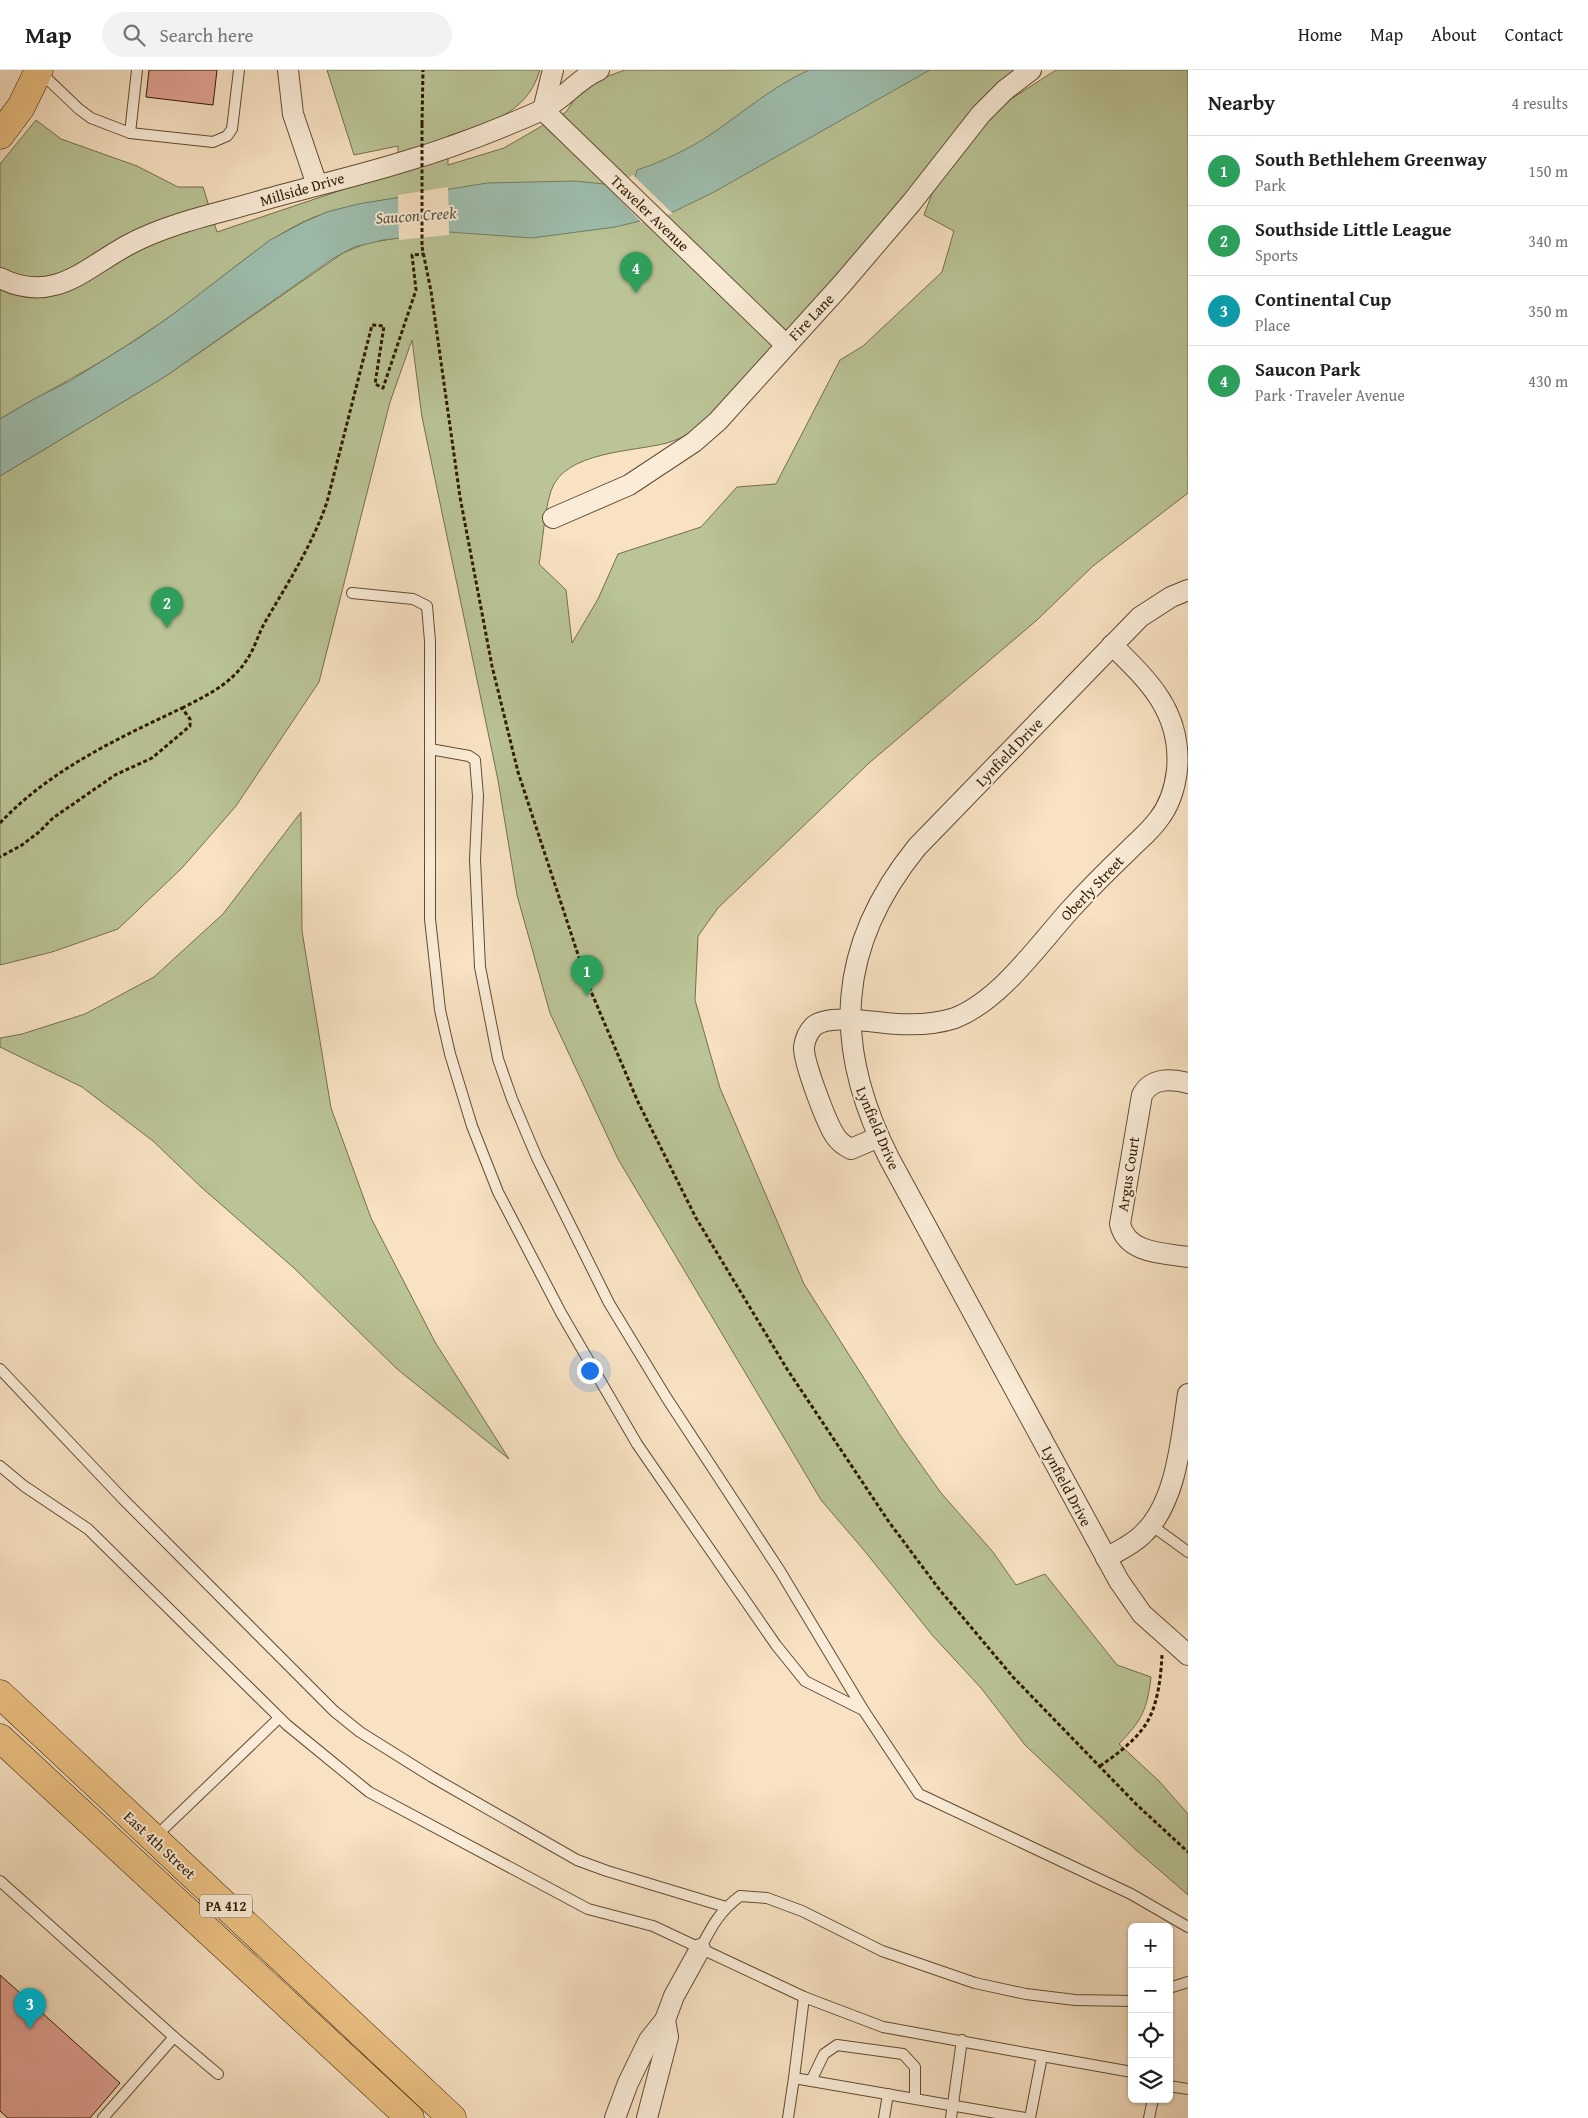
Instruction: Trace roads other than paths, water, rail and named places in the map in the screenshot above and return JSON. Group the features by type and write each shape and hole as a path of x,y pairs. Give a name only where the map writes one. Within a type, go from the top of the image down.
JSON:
{"highway":[{"path":"0,135 21,107 38,70"},
{"name":"East 4th Street","path":"0,1694 452,2118"},
{"name":"East 4th Street","path":"0,1738 410,2118"}],"street":[{"path":"288,70 288,89 293,114 317,185"},
{"path":"543,110 553,70"},
{"name":"Millside Drive","path":"0,278 33,287 66,281 86,272 129,245 151,234 317,185 407,161 543,110 590,74 599,70"},
{"name":"Fire Lane","path":"553,518 597,501 629,485 694,442 724,415 842,284 912,202 981,114 1005,90 1031,70"},
{"name":"Traveler Avenue","path":"543,110 786,345"},
{"name":"Lynfield Drive","path":"1188,590 1171,596 1150,610 1112,646 917,847 902,865 885,892 864,937 852,987 850,1020 856,1074 866,1107 879,1137 1127,1594 1142,1614 1188,1655"},
{"name":"Oberly Street","path":"879,1137 851,1148 840,1142 832,1131 806,1060 804,1045 808,1033 813,1027 828,1021 850,1020 897,1024 926,1023 953,1018 976,1008 1000,989 1086,892 1159,819 1170,800 1178,757 1176,735 1169,713 1155,690 1112,646"},
{"name":"Argus Court","path":"1188,1083 1159,1080 1148,1086 1142,1095 1120,1224 1125,1236 1135,1246 1142,1249 1188,1257"},
{"path":"1109,1563 1142,1536 1151,1525 1166,1498 1183,1459 1188,1394"},
{"path":"615,2118 648,2040 665,2020 674,1996 700,1949"},
{"path":"647,2118 657,2086 668,2037 665,2020"}],"lane":[{"path":"38,70 91,118 130,133 213,142 227,136 232,129 240,70"},
{"path":"130,133 137,70"},
{"path":"352,594 413,599 427,606 430,641 430,919 440,1010 450,1054 470,1117 498,1192 562,1313 637,1444 776,1645 805,1681 864,1711"},
{"path":"430,749 469,756 475,760 478,796 475,859 480,967 498,1058 536,1158 608,1304 666,1397 780,1571 864,1711 919,1794 1130,1894 1188,1927"},
{"path":"0,1369 123,1499 334,1710 360,1732 432,1777 577,1860 606,1871 726,1907"},
{"path":"0,1466 24,1486 88,1529 279,1718 369,1792 588,1909 653,1926 804,1997 883,2026 1128,2071"},
{"path":"1151,1525 1188,1552"},
{"path":"154,1838 279,1718"},
{"path":"0,1882 218,2074"},
{"path":"700,1949 714,1922 726,1907 740,1896 767,1898 802,1911 882,1951 975,1984 1026,1994 1075,2000 1128,2001"},
{"path":"1173,1987 1188,1982"},
{"path":"788,2118 804,1997"},
{"path":"103,2118 174,2037"},
{"path":"951,2118 962,2040"},
{"path":"811,2081 824,2054 838,2045 904,2054 915,2067 915,2098"},
{"path":"1030,2118 1042,2056"},
{"path":"794,2078 915,2098 952,2107 1026,2118"},
{"path":"1173,2087 1188,2089"},
{"path":"884,2118 888,2094"},
{"path":"1149,2118 1152,2103"}],"water":[{"name":"Saucon Creek","path":"809,70 930,70 714,192 671,213 656,212 640,221 615,227 532,238 449,232 383,240 354,247 332,259 166,376 0,476 0,419 70,381 139,338 270,240 304,222 327,212 358,204 487,183 575,181 604,184 635,177 637,170 667,159 695,144 771,91"}],"place":[{"name":"Saucon Park","path":"636,293"},
{"name":"Southside Little League","path":"167,628"},
{"name":"South Bethlehem Greenway","path":"587,996"},
{"name":"Continental Cup","path":"30,2029"}]}
